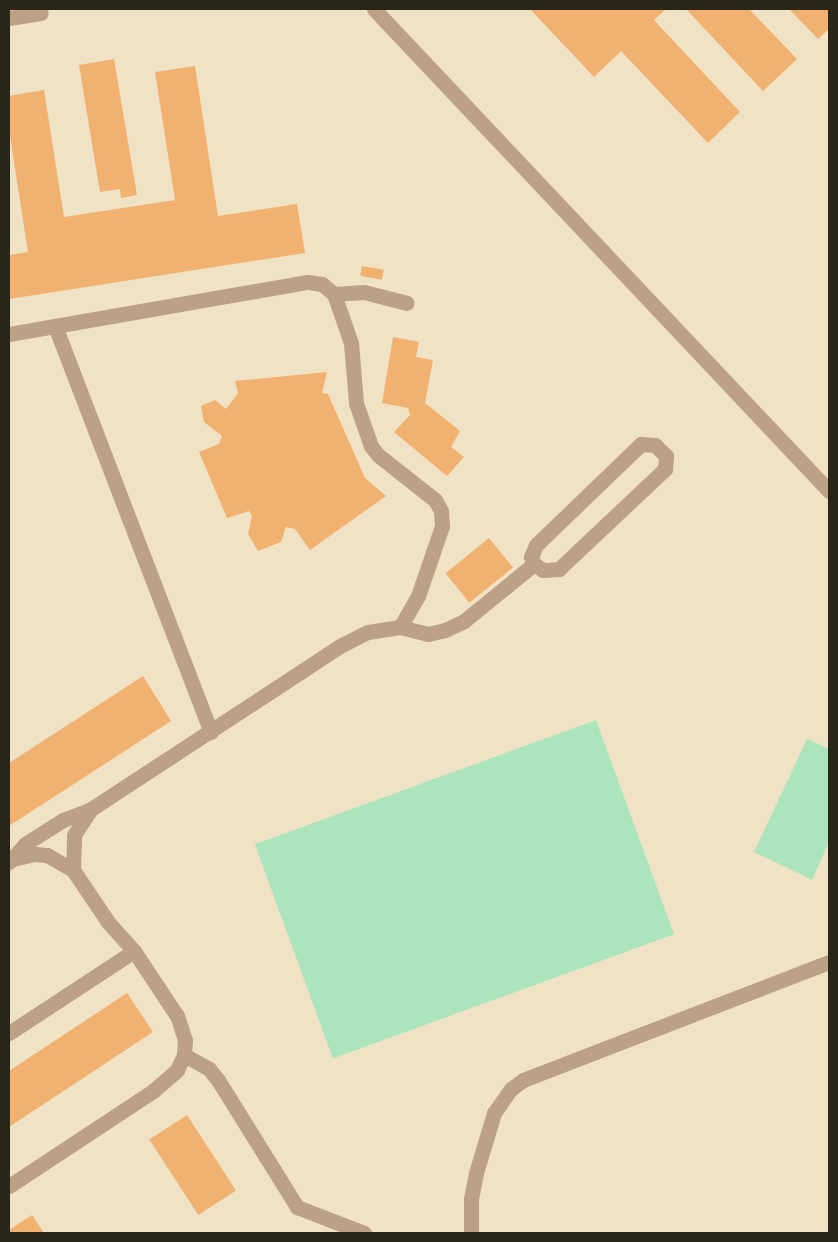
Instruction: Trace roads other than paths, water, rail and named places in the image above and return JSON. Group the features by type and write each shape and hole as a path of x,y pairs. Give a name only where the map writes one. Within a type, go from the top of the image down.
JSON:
{"lane":[{"path":"374,9 829,491"},
{"path":"9,18 41,13"},
{"path":"9,334 308,282 322,284 334,294 351,343 356,403 371,446 378,455 435,500 441,511 442,526 418,596 400,627"},
{"path":"334,294 364,292 407,303"},
{"path":"55,326 211,732"},
{"path":"641,444 655,445 666,456 665,470 559,569 543,570 534,564 531,557 536,545 641,444"},
{"path":"11,860 25,844 63,820 91,809 340,646 368,632 400,627 428,634 446,630 464,620 534,564"},
{"path":"73,870 74,835 91,809"},
{"path":"9,1186 153,1092 177,1070 184,1055 185,1040 178,1016 134,951 108,922 73,870 47,855 34,854 11,860"},
{"path":"9,1033 134,951"},
{"path":"472,1233 471,1199 476,1173 494,1113 511,1089 523,1080 829,962"},
{"path":"184,1055 209,1070 218,1080 297,1207 358,1232"}]}
